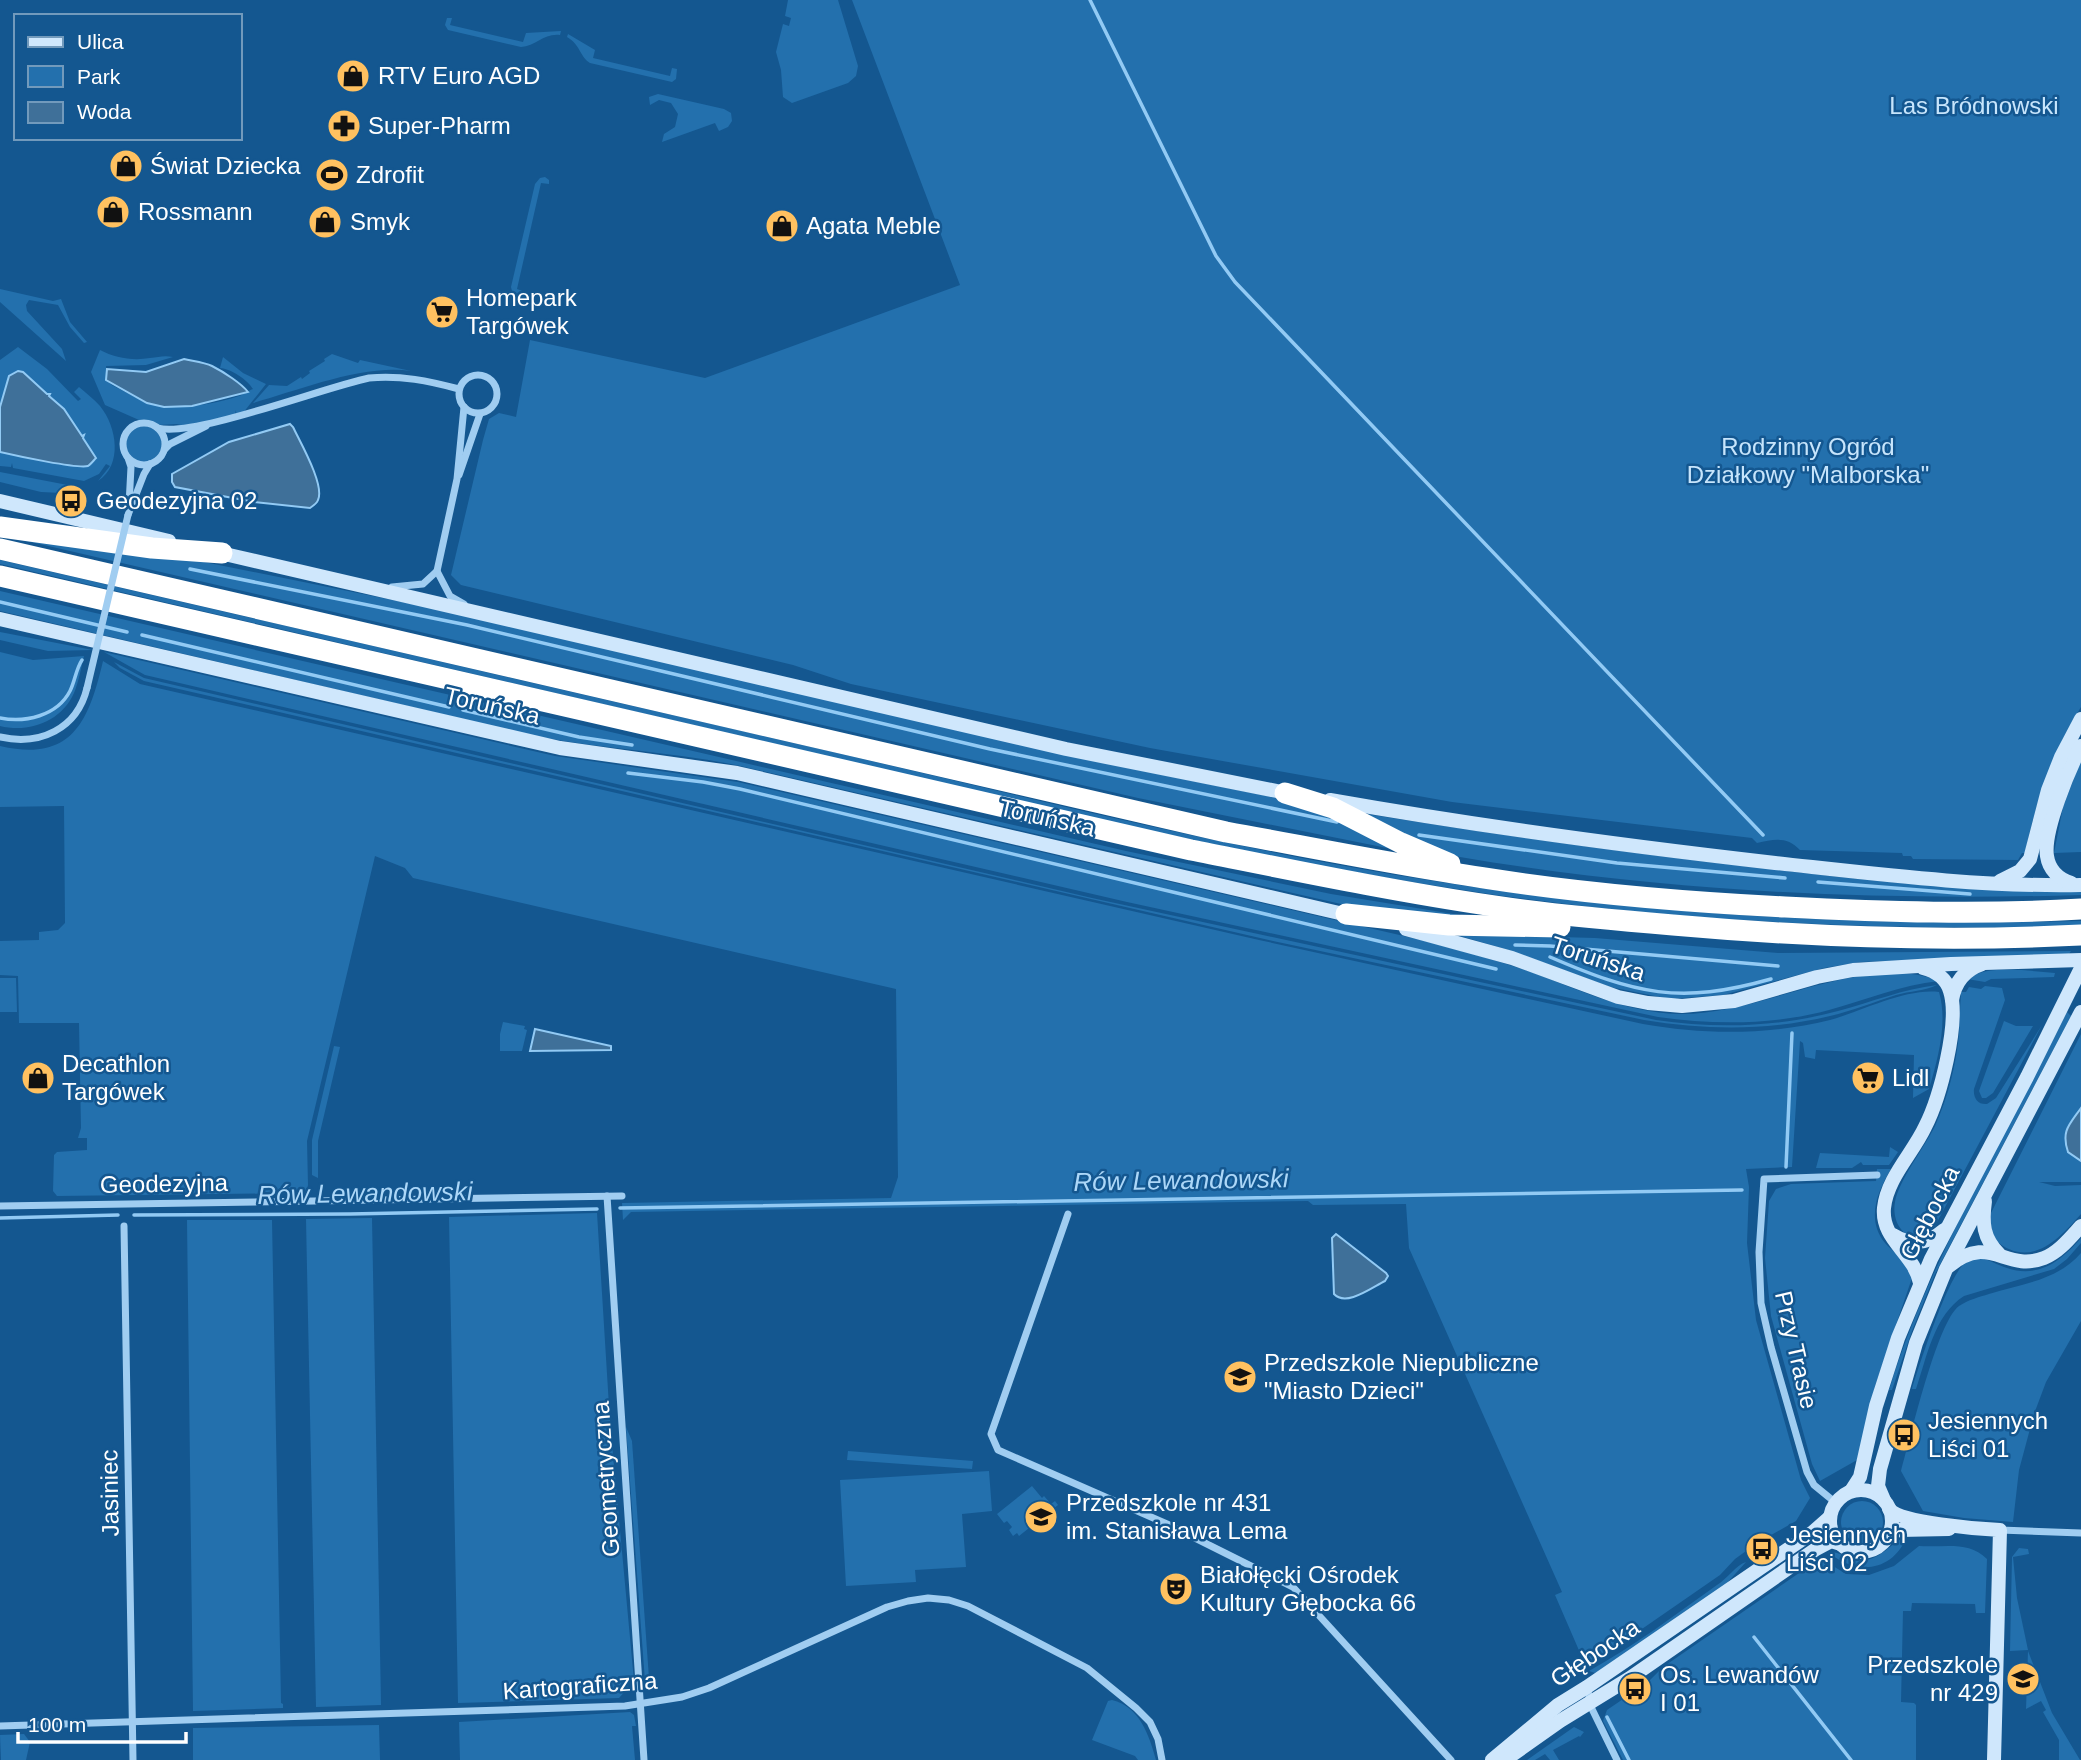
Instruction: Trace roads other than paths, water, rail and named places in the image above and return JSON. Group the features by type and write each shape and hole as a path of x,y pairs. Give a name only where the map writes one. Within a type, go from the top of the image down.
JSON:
{"highway":[{"path":"0,527 152,548 222,554"},
{"name":"Toruńska","path":"0,549 1226,832 1493,879 1628,895 1774,906 1903,912 2081,909"},
{"name":"Toruńska","path":"0,576 1191,850 1363,884 1481,904 1626,922 1730,930 1867,937 2034,938 2081,935"},
{"path":"1285,793 1334,808 1401,843 1493,879"},
{"path":"1346,914 1460,925 1561,927 1626,922"}],"street":[{"path":"473,376 482,376 492,381 497,390 496,402 491,409 480,414 471,412 464,408 459,399 459,389 463,382 473,376"},
{"path":"0,737 28,740 47,736 66,725 79,710 86,694 128,515 132,472 123,443 128,430 145,423 170,430 212,422 369,378 413,378 459,389"},
{"path":"369,587 410,587 423,584 437,571 457,479 464,408"},
{"path":"457,479 480,414"},
{"path":"128,515 146,470 170,444 212,422"},
{"path":"158,428 165,441 163,453"},
{"path":"128,457 142,465 153,463"},
{"path":"0,501 1066,749 1285,793 1519,831 1676,852 1922,879 1993,884 2078,885"},
{"path":"437,571 450,596 487,614"},
{"name":"Toruńska","path":"0,619 559,748 737,773 1346,914 1494,952 1618,997 1664,1005 1703,1006 1719,1003 1834,973 1908,966 2081,960"},
{"path":"1993,884 2020,871 2030,859 2048,790 2061,757 2081,719"},
{"path":"2078,885 2058,877 2049,864 2046,853 2058,801 2081,746"},
{"path":"1920,1283 1914,1265 1889,1232 1884,1213 1885,1201 1933,1109 1949,1046 1952,1000 1956,985 1964,974 1977,966 1990,963"},
{"path":"1908,966 1924,968 1939,975 1946,982 1952,1000"},
{"name":"Głębocka","path":"1851,1491 1860,1480 1887,1372 1920,1283 2081,968"},
{"name":"Głębocka","path":"1887,1505 1878,1486 1878,1479 1916,1343 1946,1269 2081,1012"},
{"name":"Przy Trasie","path":"1833,1510 1807,1472 1771,1348 1761,1303 1759,1252 1764,1179 1877,1175"},
{"path":"1986,1192 1983,1228 1987,1240 1999,1254"},
{"name":"Geometryczna","path":"607,1196 644,1760"},
{"name":"Geodezyjna","path":"0,1206 622,1196"},
{"path":"1068,1214 991,1434 998,1450 1167,1524 1293,1587 1451,1760"},
{"path":"1889,1232 1905,1241 1922,1242 1940,1234 1952,1218"},
{"name":"Jasiniec","path":"124,1226 133,1760"},
{"path":"1946,1269 1974,1252 1999,1254 2021,1261 2045,1258 2062,1246 2081,1226"},
{"path":"1966,1528 1899,1530 1889,1534 1878,1546 1869,1550 1854,1550 1841,1544 1832,1532 1833,1510 1851,1491 1871,1492 1887,1505 1893,1514 1902,1517 1966,1528 2081,1533"},
{"path":"1887,1505 1891,1524 1889,1534"},
{"name":"Głębocka","path":"1492,1760 1558,1705 1823,1525 1833,1510"},
{"path":"1994,1760 2000,1530"},
{"name":"Głębocka","path":"1505,1760 1816,1549 1832,1541 1841,1544"},
{"name":"Kartograficzna","path":"0,1726 640,1704 682,1697 709,1688 887,1607 908,1601 939,1599 968,1606 1087,1668 1150,1722 1158,1740 1162,1760"},
{"path":"1587,1687 1591,1703 1617,1760"}],"water":[{"path":"184,359 212,366 242,385 248,392 192,406 164,407 147,403 106,380 107,369 146,372"},
{"path":"18,371 23,372 50,394 82,436 84,435 83,438 96,458 88,466 60,464 0,452 0,407 9,376"},
{"path":"290,424 306,453 318,484 318,500 310,508 254,502 175,487 172,482 172,474 229,442"},
{"path":"535,1029 611,1046 611,1050 530,1051"},
{"path":"2081,1108 2081,1161 2068,1152 2065,1139 2067,1128"},
{"path":"1336,1234 1386,1273 1388,1276 1385,1281 1352,1297 1339,1297 1334,1294 1332,1238"}],"waterway":[{"path":"1090,0 1216,256 1235,282 1763,835"},
{"path":"190,569 467,625 990,749 1337,822"},
{"path":"0,602 127,632"},
{"path":"142,635 449,707"},
{"path":"0,718 30,718 49,712 64,700 70,691 82,660"},
{"path":"463,710 579,737 632,745"},
{"path":"628,773 740,789 1496,969"},
{"path":"1419,835 1617,863 1785,878"},
{"path":"1818,882 1970,894"},
{"path":"1515,945 1778,966"},
{"path":"1550,957 1608,980 1658,992 1710,992 1771,979"},
{"path":"1786,1167 1792,1033"},
{"name":"Rów Lewandowski","path":"620,1208 1742,1190"},
{"name":"Rów Lewandowski","path":"134,1215 597,1209"},
{"name":"Rów Lewandowski","path":"0,1218 118,1215"},
{"path":"1754,1637 1851,1760"},
{"path":"1607,1717 1629,1760"}],"place":[{"name":"RTV Euro AGD","path":"353,76"},
{"name":"Super-Pharm","path":"344,126"},
{"name":"Świat Dziecka","path":"126,166"},
{"name":"Zdrofit","path":"332,175"},
{"name":"Rossmann","path":"113,212"},
{"name":"Smyk","path":"325,222"},
{"name":"Agata Meble","path":"782,226"},
{"name":"Homepark Targówek","path":"442,312"},
{"name":"Geodezyjna 02","path":"71,501"},
{"name":"Decathlon Targówek","path":"38,1078"},
{"name":"Lidl","path":"1868,1078"},
{"name":"Przedszkole Niepubliczne \"Miasto Dzieci\"","path":"1240,1377"},
{"name":"Jesiennych Liści 01","path":"1904,1435"},
{"name":"Przedszkole nr 431 im. Stanisława Lema","path":"1041,1517"},
{"name":"Jesiennych Liści 02","path":"1762,1549"},
{"name":"Białołęcki Ośrodek Kultury Głębocka 66","path":"1176,1589"},
{"name":"Przedszkole nr 429","path":"2023,1679"},
{"name":"Os. Lewandów I 01","path":"1635,1689"}],"park label":[{"name":"Las Bródnowski","path":"1974,106"},
{"name":"Rodzinny Ogród Działkowy \"Malborska\"","path":"1808,461"}]}
